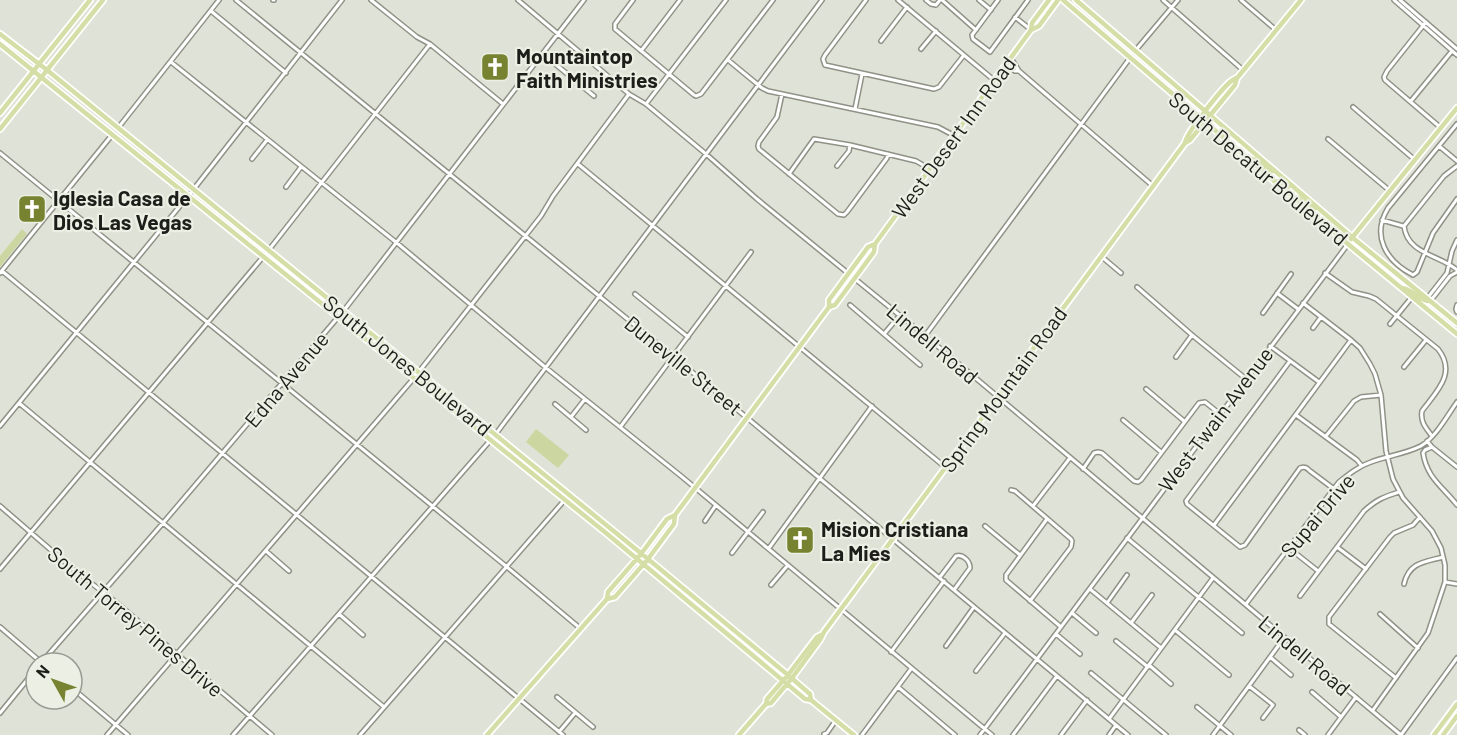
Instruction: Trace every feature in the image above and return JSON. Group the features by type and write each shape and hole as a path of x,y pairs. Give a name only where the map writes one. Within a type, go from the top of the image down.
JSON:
{"main road":[{"path":"0,113 90,0"},
{"name":"West Desert Inn Road","path":"607,600 608,592 637,559 667,519 675,515 829,307 835,305 855,278 874,252 875,244 995,81 1049,0"},
{"name":"West Desert Inn Road","path":"1031,30 1039,26 1060,0"},
{"name":"South Decatur Boulevard","path":"1060,0 1457,334"},
{"name":"South Decatur Boulevard","path":"1076,0 1353,238 1457,323"},
{"path":"0,129 100,1"},
{"name":"Spring Mountain Road","path":"739,735 766,704 767,699 790,677 817,637 821,635 1185,143 1190,140 1230,82 1238,77 1299,1"},
{"name":"South Jones Boulevard","path":"0,34 570,495 790,677 810,694 812,700"},
{"name":"South Jones Boulevard","path":"0,44 644,564 806,699 812,700 854,735"},
{"name":"West Twain Avenue","path":"1348,244 1457,108"},
{"path":"113,134 133,141"},
{"path":"1246,157 1255,160 1269,171 1274,170"},
{"path":"1274,181 1282,182 1288,187 1292,185"},
{"path":"1294,198 1298,196 1309,206 1321,210"},
{"name":"West Desert Inn Road","path":"829,307 829,300 868,247 875,244"},
{"path":"1402,288 1408,289 1421,299 1428,300"},
{"name":"West Desert Inn Road","path":"487,735 607,600 615,597 644,564 674,524 675,515"},
{"path":"712,621 714,614"},
{"path":"1434,735 1457,704"},
{"path":"1443,735 1457,711"}],"street":[{"path":"118,128 219,0"},
{"name":"Duneville Street","path":"236,0 747,417 1128,735"},
{"path":"0,426 189,195 342,0"},
{"path":"371,0 417,37 430,44 503,104"},
{"name":"Lindell Road","path":"518,0 629,94 646,104 757,199 900,315 1401,735"},
{"name":"Edna Avenue","path":"52,651 339,317 585,0"},
{"path":"633,0 615,24 615,29 696,96 701,94 773,0"},
{"path":"640,51 680,0"},
{"path":"646,104 726,0"},
{"path":"233,735 495,435 820,2 815,0"},
{"path":"866,0 825,56 823,62 828,67 934,89 964,54"},
{"path":"898,0 995,81"},
{"path":"926,0 936,5 941,0 976,30"},
{"path":"979,0 991,10"},
{"path":"999,0 972,35 973,39 990,52 1028,0"},
{"path":"1163,0 1243,70"},
{"path":"1135,51 1178,0"},
{"path":"1241,0 1276,30"},
{"path":"1394,0 1455,49 1457,55"},
{"path":"1400,0 1425,24"},
{"path":"881,41 907,7"},
{"path":"211,11 286,73"},
{"path":"1015,17 1031,30"},
{"path":"1425,24 1384,77 1441,128"},
{"path":"921,49 936,31"},
{"path":"0,569 264,256 430,44"},
{"path":"1410,102 1455,49"},
{"path":"543,54 594,96"},
{"path":"1011,58 1019,71 1154,186"},
{"path":"925,336 1130,58"},
{"path":"727,59 768,91 938,127 955,136"},
{"path":"171,62 397,243 545,367 749,531 992,735"},
{"path":"1007,64 1015,71 1019,71"},
{"path":"855,110 862,74"},
{"path":"107,735 441,346 471,304 541,216 553,196 629,94"},
{"path":"782,94 777,117 758,146 759,150 838,214 842,215 847,212 888,154"},
{"path":"1353,106 1415,160"},
{"path":"1456,127 1388,208 1382,220 1380,231 1384,248 1387,254 1406,272 1413,275 1417,272 1432,232 1457,199"},
{"path":"113,134 1,272 77,332 144,390 563,735"},
{"path":"789,174 814,139 916,161 930,169"},
{"path":"1328,139 1390,190"},
{"path":"252,159 267,140"},
{"path":"837,166 849,151 850,145"},
{"path":"1439,146 1457,161"},
{"path":"0,153 581,629"},
{"path":"578,164 945,467"},
{"path":"1428,300 1432,299 1450,276 1457,271 1450,263 1424,254 1411,242 1405,233 1404,226 1444,176 1457,166"},
{"path":"286,187 302,167"},
{"path":"1382,220 1404,226"},
{"path":"1428,300 1447,273 1457,240"},
{"name":"West Twain Avenue","path":"980,735 1348,244"},
{"path":"621,427 751,252"},
{"path":"1101,256 1121,273"},
{"path":"1325,273 1352,292 1376,299 1443,355 1447,368 1445,380 1422,411 1422,422 1432,437"},
{"path":"1263,313 1291,274"},
{"path":"1137,287 1246,379"},
{"path":"1277,293 1298,309"},
{"path":"635,294 688,337"},
{"path":"1389,324 1412,297"},
{"path":"1303,303 1360,348 1370,364 1381,394 1387,457 1393,479 1408,505 1437,538 1445,565 1445,582 1428,633 1372,711"},
{"path":"850,305 920,365"},
{"path":"1457,305 1457,312"},
{"path":"885,334 900,315"},
{"path":"1313,328 1322,317"},
{"path":"1176,357 1192,335"},
{"path":"1214,525 1351,340"},
{"path":"1404,367 1426,340"},
{"path":"1270,346 1320,383"},
{"path":"1290,361 1186,501 1187,504 1238,547 1242,547 1300,468 1307,468 1334,489"},
{"path":"1146,390 1184,422"},
{"path":"1326,436 1353,401 1361,397 1381,394"},
{"path":"571,417 585,399"},
{"path":"1083,469 1094,453 1098,452 1138,482 1197,405 1202,402 1208,404 1220,414"},
{"name":"Supai Drive","path":"1246,605 1334,489 1361,466 1413,449 1426,442 1457,402"},
{"path":"19,403 384,707"},
{"path":"555,404 586,430"},
{"path":"769,548 872,406"},
{"path":"1296,415 1357,460 1361,466"},
{"path":"1123,420 1162,452"},
{"path":"1426,442 1457,467"},
{"path":"1431,447 1423,453 1428,472 1457,504"},
{"path":"1033,506 1070,458"},
{"path":"1011,490 1033,506 1072,541 1071,547 1030,601"},
{"path":"1300,596 1364,511 1382,497 1400,492"},
{"path":"360,735 570,495"},
{"path":"705,521 716,505"},
{"name":"South Torrey Pines Drive","path":"0,506 272,735"},
{"path":"732,553 763,512"},
{"path":"1396,678 1328,621 1394,533 1413,525 1420,517"},
{"path":"1047,519 1006,577 1008,582 1062,627"},
{"path":"985,526 1020,555"},
{"path":"1127,538 1242,633"},
{"path":"1337,547 1366,569"},
{"path":"1289,548 1319,571"},
{"path":"266,551 290,571"},
{"path":"940,577 956,556 961,556 969,562 970,568 954,590"},
{"path":"1404,584 1418,563 1443,557"},
{"path":"771,585 788,565"},
{"path":"1107,603 1127,575"},
{"path":"1109,719 1213,578"},
{"path":"891,652 944,581"},
{"path":"1445,582 1457,584"},
{"path":"1090,589 1161,648"},
{"path":"1131,623 1152,595"},
{"path":"946,646 974,607"},
{"path":"1072,613 1096,633"},
{"path":"339,614 363,635"},
{"path":"1380,614 1418,648"},
{"path":"0,627 28,651"},
{"path":"1175,630 1229,675"},
{"path":"976,671 1005,633"},
{"path":"1056,634 1080,654"},
{"path":"1213,735 1284,638"},
{"path":"1116,641 1171,684"},
{"path":"1270,657 1291,675"},
{"path":"1401,735 1457,658"},
{"path":"862,735 911,669"},
{"path":"1091,673 1166,735"},
{"path":"1013,735 1057,676"},
{"path":"0,713 24,684"},
{"path":"1249,686 1273,705 1263,718"},
{"path":"898,687 955,735"},
{"path":"1312,692 1341,717"},
{"path":"557,697 593,727"},
{"path":"1328,735 1356,697"},
{"path":"84,698 128,735"},
{"path":"1061,735 1087,700"},
{"path":"1197,707 1231,735"},
{"path":"559,732 575,713"},
{"path":"824,735 836,720"},
{"path":"1108,735 1116,725"},
{"path":"1299,730 1305,735"}],"green space":[{"path":"22,229 27,234 0,267 0,256"},
{"path":"536,429 569,455 558,468 526,442"}],"place":[{"name":"Mountaintop Faith Ministries","path":"495,67"},
{"name":"Iglesia Casa de Dios Las Vegas","path":"32,209"},
{"name":"Mision Cristiana La Mies","path":"800,540"}]}
